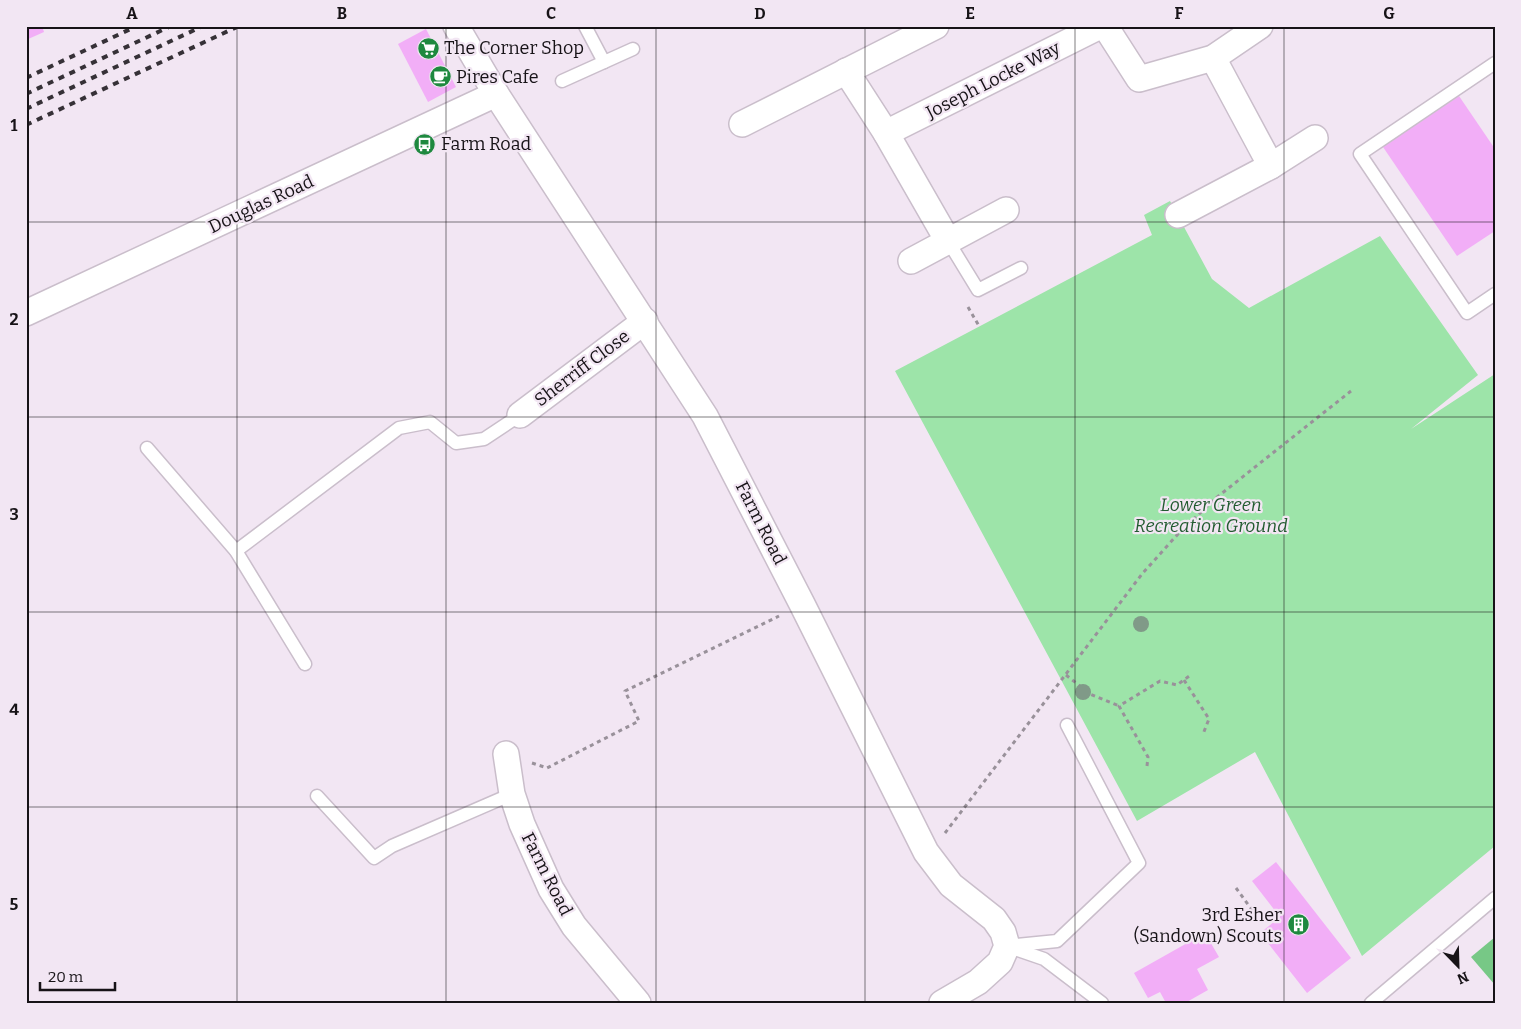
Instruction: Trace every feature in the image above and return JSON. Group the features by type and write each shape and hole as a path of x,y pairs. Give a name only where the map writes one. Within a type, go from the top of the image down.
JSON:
{"street":[{"name":"Farm Road","path":"456,26 496,94 705,416 802,604 926,852 951,885 994,920 1003,932 1007,946"},
{"path":"742,124 936,26"},
{"name":"Joseph Locke Way","path":"886,133 1100,26"},
{"path":"1105,26 1139,79 1213,58 1260,26"},
{"path":"1213,58 1271,166"},
{"path":"846,71 886,133 948,241"},
{"name":"Douglas Road","path":"26,313 496,94"},
{"path":"1178,215 1271,166 1316,138"},
{"path":"911,261 1006,210"},
{"name":"Sherriff Close","path":"520,415 645,321"},
{"name":"Farm Road","path":"506,754 512,794 522,824 551,888 574,926 638,1003"},
{"path":"942,1003 978,982 1000,962 1007,946"}],"lane":[{"path":"585,26 604,62"},
{"path":"562,81 633,49"},
{"path":"1493,68 1360,154 1467,313 1495,294"},
{"path":"948,241 978,290 1021,268"},
{"path":"236,551 399,428 430,422 456,444 484,439 520,415"},
{"path":"147,448 236,551 305,664"},
{"path":"1007,946 1057,941 1140,864 1066,725"},
{"path":"317,796 374,858 392,846 512,794"},
{"path":"1371,1003 1495,898"},
{"path":"1007,946 1044,959 1102,1003"}],"path":[{"path":"926,852 950,828 1142,574 1178,534 1216,498 1352,391"},
{"path":"506,754 547,768 630,726 639,721 625,691 802,604"},
{"path":"1066,674 1090,694 1119,706 1148,757 1147,766"},
{"path":"1119,706 1160,681 1177,685 1192,674"},
{"path":"1184,680 1209,718 1203,734"},
{"path":"1236,888 1260,921"}],"green space":[{"name":"Lower Green Recreation Ground","path":"1170,201 1212,279 1249,308 1380,236 1478,375 1411,429 1495,374 1495,846 1362,956 1255,752 1137,821 895,371 1152,235 1144,215"}],"shaded area":[{"path":"1495,937 1495,985 1471,957"}],"building":[{"path":"26,26 42,26 44,32 26,40"},
{"path":"426,29 456,87 428,102 398,44"},
{"path":"1459,96 1495,149 1495,231 1457,256 1383,147"},
{"name":"3rd Esher (Sandown) Scouts","path":"1276,862 1351,958 1307,993 1260,933 1280,917 1252,881"},
{"path":"1205,933 1219,957 1197,969 1208,990 1185,1003 1166,1003 1160,992 1148,998 1134,973"}],"railway":[{"path":"26,78 137,26"},
{"path":"26,94 171,26"},
{"path":"26,109 203,26"},
{"path":"26,125 239,26"}],"place":[{"name":"The Corner Shop","path":"428,48"},
{"name":"Pires Cafe","path":"440,77"},
{"name":"Farm Road","path":"425,144"},
{"name":"3rd Esher (Sandown) Scouts","path":"1298,925"}]}
